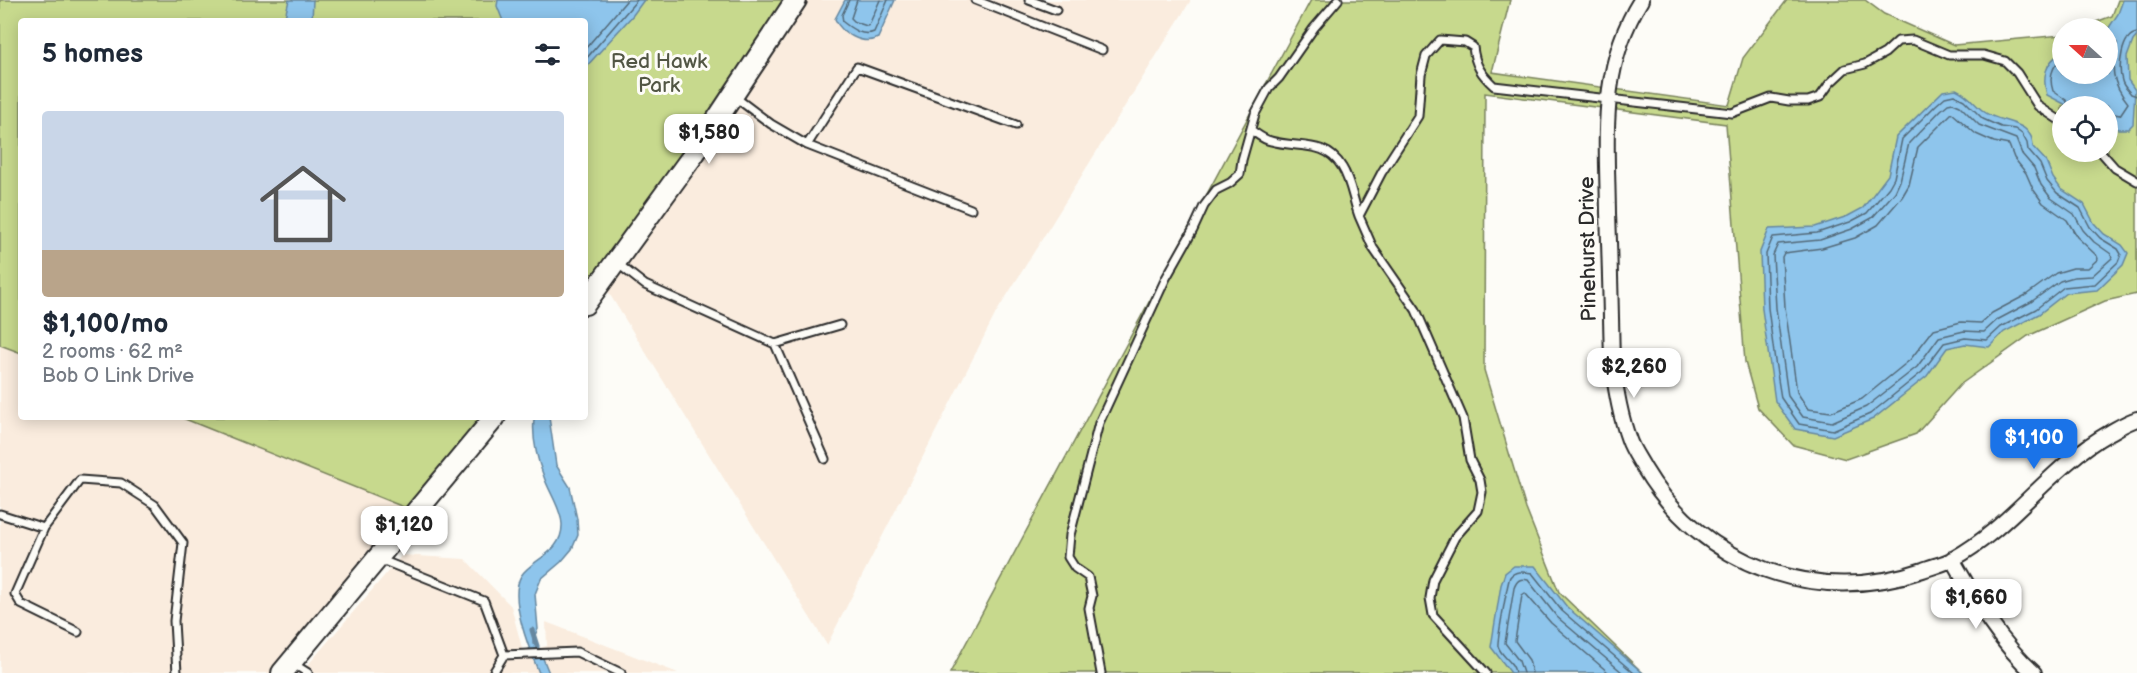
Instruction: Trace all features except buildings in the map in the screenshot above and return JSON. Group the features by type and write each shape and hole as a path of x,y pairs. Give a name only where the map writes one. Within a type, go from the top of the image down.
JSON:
{"street":[{"path":"588,300 617,263 733,96 796,0"},
{"name":"Pinehurst Drive","path":"1641,0 1626,28 1612,67 1606,115 1612,364 1616,393 1629,441 1663,495 1691,526 1723,549 1759,567 1794,578 1840,584 1903,577 1952,560 2002,525 2070,459 2091,444 2137,419"},
{"path":"286,667 493,420"},
{"path":"1952,560 1993,628 2008,648 2034,673"}],"lane":[{"path":"975,0 1102,50"},
{"path":"1029,0 1056,10"},
{"path":"1101,673 1089,608 1092,596 1088,577 1075,568 1068,557 1070,535 1099,423 1166,278 1204,206 1216,190 1230,183 1240,174 1255,114 1269,88 1338,0"},
{"path":"1359,216 1382,172 1418,116 1421,75 1426,56 1440,40 1465,42 1473,47 1474,62 1482,76 1494,86 1732,113 1771,98 1808,101 1820,97 1830,83 1845,69 1865,64 1885,53 1898,41 1913,40 1949,55 1984,55 2005,61 2017,73 2038,106 2052,115"},
{"path":"807,144 858,67 1016,125"},
{"path":"733,96 771,124 807,144 971,209"},
{"path":"1251,130 1268,141 1294,146 1311,146 1328,151 1342,167 1373,248 1416,310 1463,418 1470,460 1480,480 1482,492 1478,511 1455,537 1432,580 1430,598 1433,615 1486,673"},
{"path":"2110,162 2115,168 2137,181"},
{"path":"617,263 645,285 775,344 840,325"},
{"path":"775,344 825,459"},
{"path":"78,632 21,604 15,594 44,528 80,480 121,483 155,505 183,543 174,621 177,673"},
{"path":"0,514 44,528"},
{"path":"378,559 484,601 504,655"},
{"path":"504,655 577,652 621,673"},
{"path":"493,673 504,655"},
{"path":"286,667 308,673"}],"shaded area":[{"path":"799,0 1191,0 996,313 827,645 607,290"},
{"path":"0,345 18,352 18,420 187,420 408,509 272,673 0,673"},
{"path":"402,555 465,559 511,606 523,652 547,646 546,622 678,673 301,673"}],"green space":[{"name":"Red Hawk Park","path":"0,0 795,0 588,300 588,18 18,18 18,352 0,345"},
{"path":"1311,0 1510,0 1492,72 1729,105 1743,58 1787,0 1865,0 1884,14 1954,45 2052,36 2052,84 2118,84 2118,18 2107,18 2112,16 2118,0 2137,0 2137,294 2105,301 2028,336 1961,384 1916,434 1846,459 1793,445 1758,408 1745,362 1726,124 1485,93 1484,370 1526,509 1559,592 1643,673 950,673"},
{"path":"187,420 491,420 416,512"}],"water":[{"path":"289,0 313,0 312,18 285,18"},
{"path":"498,0 644,0 588,65 588,18 502,18 497,6"},
{"path":"845,0 895,0 878,38 859,39 842,29 835,19"},
{"path":"2123,0 2137,0 2137,36 2127,57 2128,80 2135,90 2133,124 2128,129 2118,129 2118,96 2052,98 2047,95 2045,82 2048,65 2052,61 2052,84 2118,84 2118,18 2115,18"},
{"path":"1956,89 1986,113 2023,127 2028,132 2032,138 2033,147 2046,161 2053,178 2061,189 2084,204 2094,223 2104,234 2122,245 2128,253 2123,265 2097,290 2066,293 2039,314 2004,332 1989,347 1965,344 1947,348 1927,376 1873,419 1833,436 1795,429 1775,401 1762,309 1760,252 1769,229 1815,227 1848,216 1863,208 1888,175 1896,137 1943,91"},
{"path":"534,420 549,420 556,465 570,487 577,519 578,535 572,549 541,579 535,594 538,629 533,644 538,646 549,673 539,673 522,624 517,597 521,576 552,549 561,534 562,524 559,512 539,463"},
{"path":"1514,566 1535,566 1567,607 1643,673 1511,673 1491,647 1501,585 1505,573"}],"waterway":[{"path":"532,630 537,646"}]}
